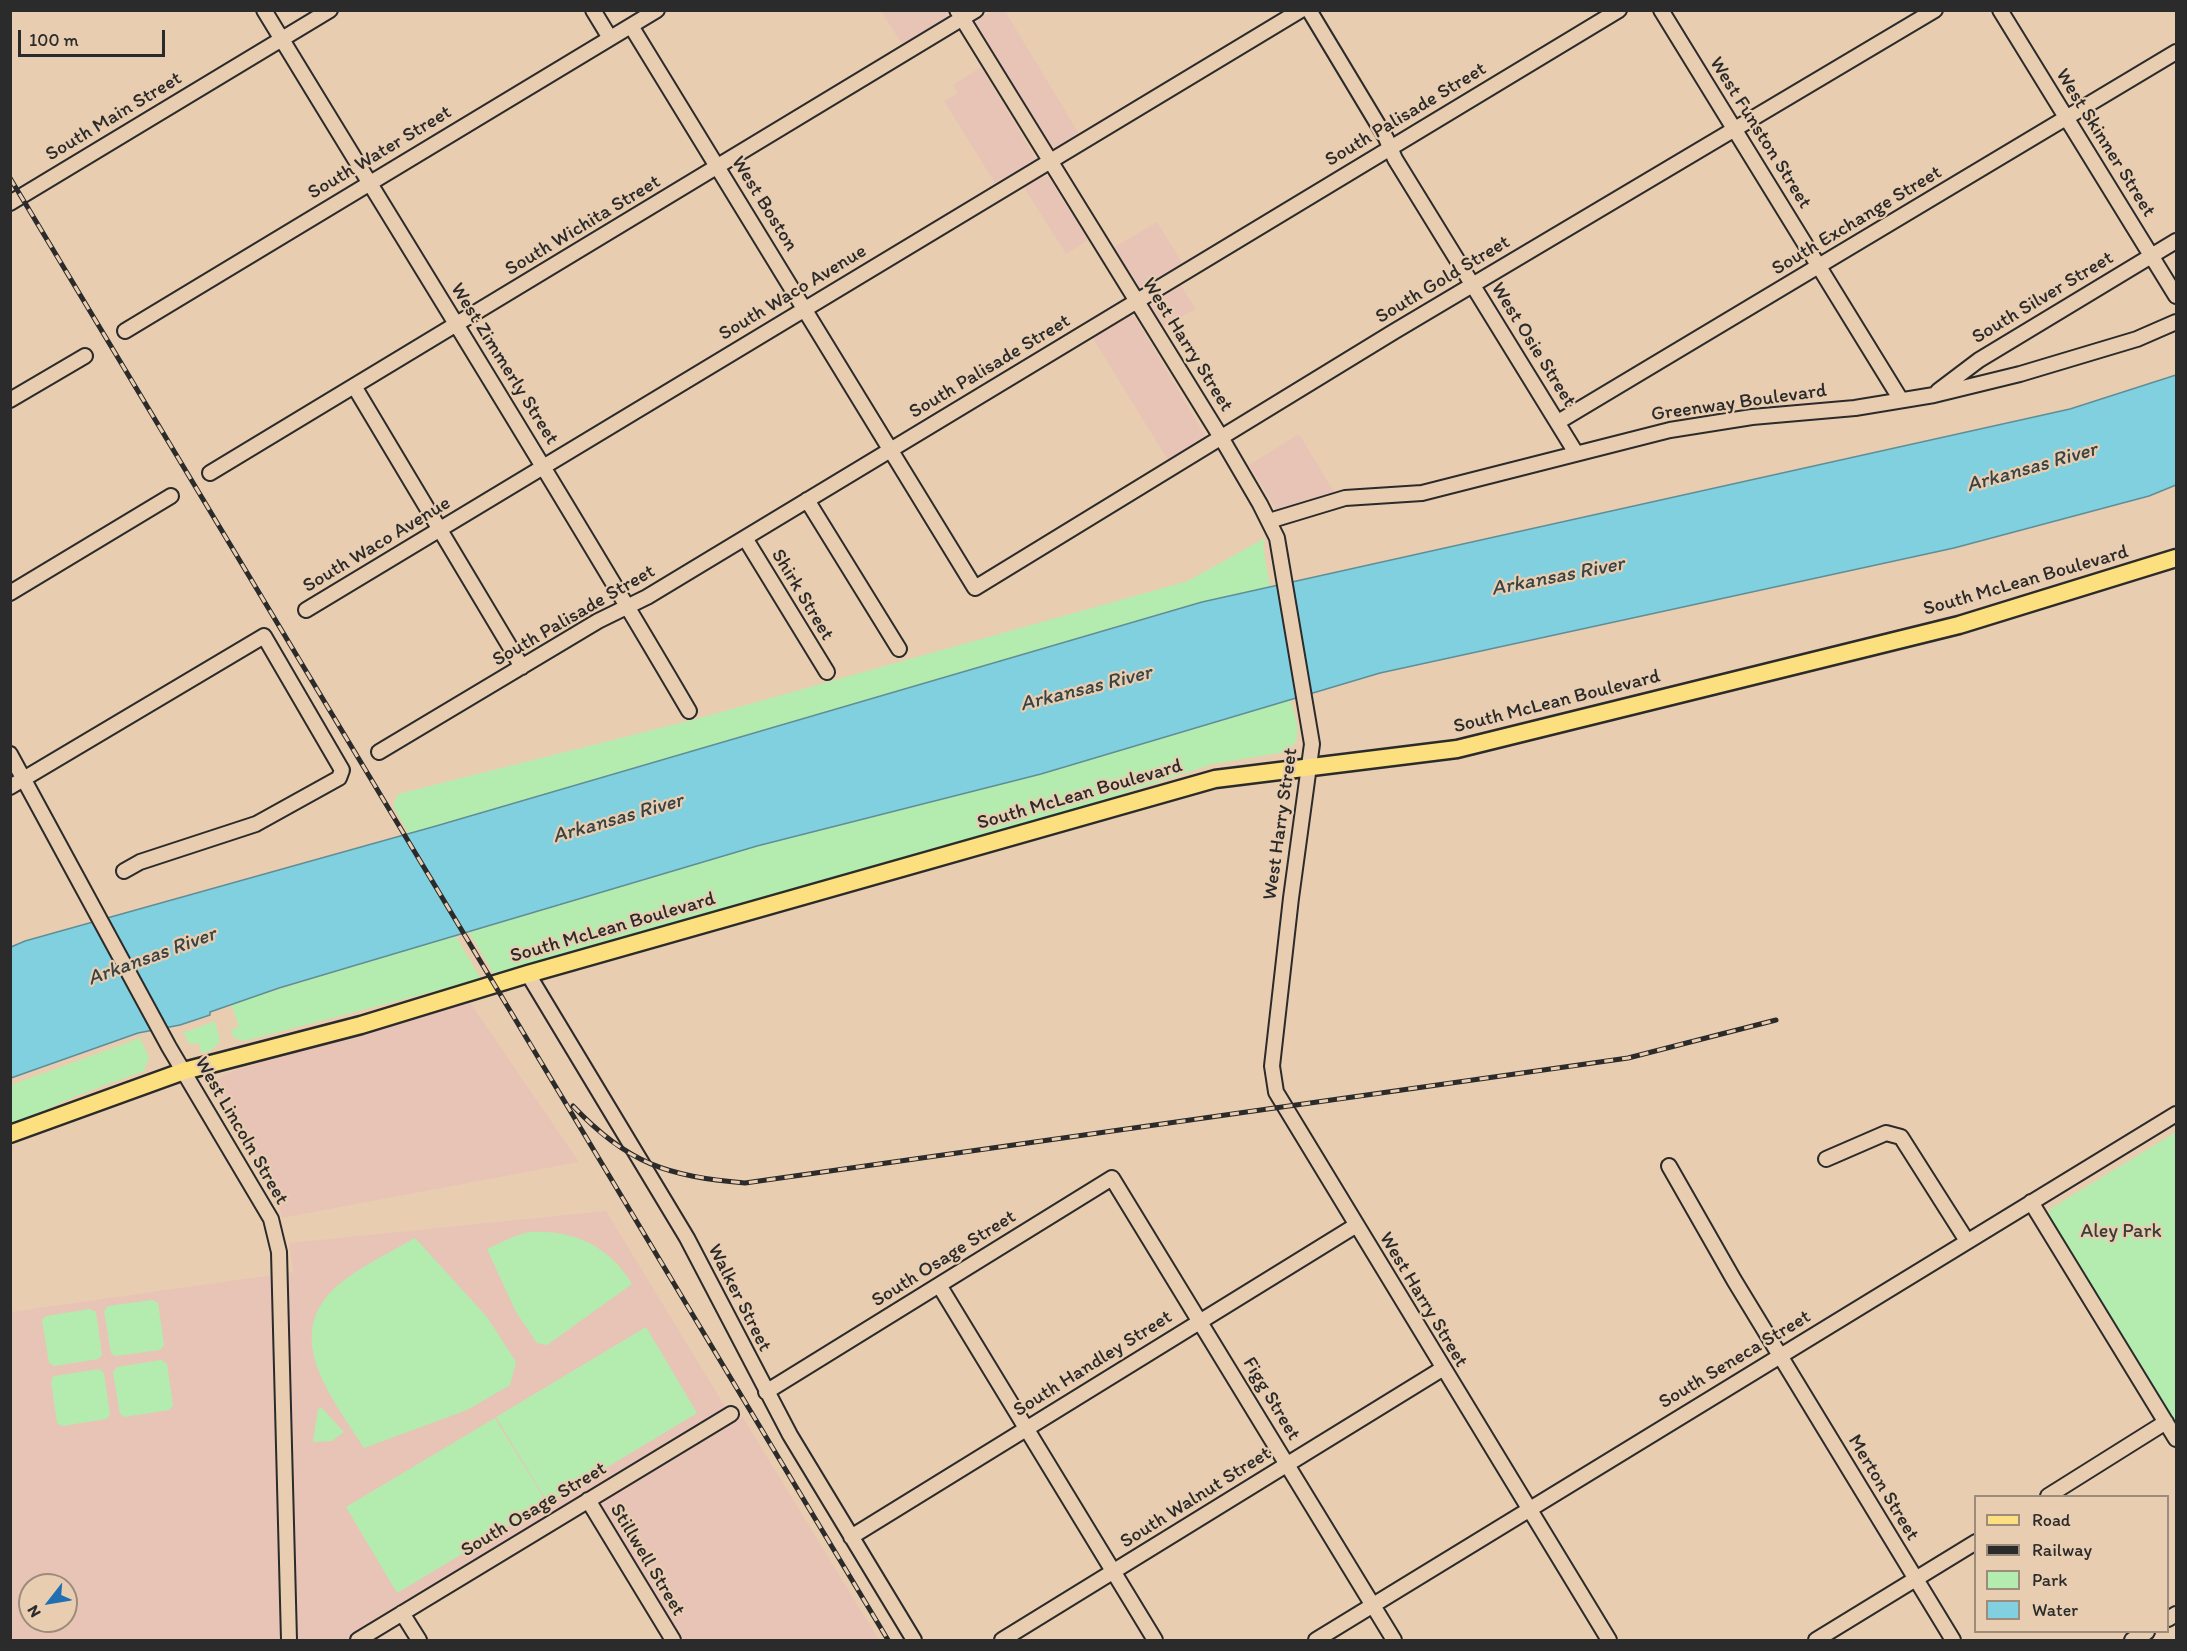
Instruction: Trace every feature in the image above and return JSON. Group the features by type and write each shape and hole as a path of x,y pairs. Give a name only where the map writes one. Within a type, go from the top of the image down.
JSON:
{"main road":[{"name":"South McLean Boulevard","path":"10,1134 184,1071 361,1025 528,974 1215,778 1457,749 1959,625 2176,558"}],"street":[{"name":"West Zimmerly Street","path":"264,10 368,183 545,466 689,711"},
{"name":"South Main Street","path":"10,203 330,10"},
{"path":"593,10 610,38"},
{"name":"South Water Street","path":"125,331 657,10"},
{"name":"South Wichita Street","path":"210,472 719,167 960,15 976,10"},
{"name":"South Waco Avenue","path":"306,610 1301,10"},
{"name":"West Osie Street","path":"1309,10 1576,453"},
{"name":"South Palisade Street","path":"379,752 522,667 628,606 648,597 1619,10"},
{"name":"West Funston Street","path":"1661,10 1901,400"},
{"name":"South Gold Street","path":"975,588 1473,285 1935,10"},
{"name":"West Skinner Street","path":"2000,10 2176,296"},
{"name":"West Harry Street","path":"960,15 1222,439 1277,538 1312,744 1272,1066 1276,1092 1282,1106 1609,1641"},
{"name":"West Boston","path":"631,26 975,588"},
{"name":"South Exchange Street","path":"1558,422 2176,52"},
{"name":"South Silver Street","path":"1934,394 1979,360 2176,241"},
{"name":"Greenway Boulevard","path":"1269,521 1345,498 1422,493 1670,430 1752,417 1855,408 1934,394 2020,374 2137,339 2176,321"},
{"path":"10,400 85,356"},
{"path":"354,386 522,667"},
{"path":"10,593 171,496"},
{"path":"807,500 899,649"},
{"name":"Shirk Street","path":"745,538 827,672"},
{"path":"10,787 264,636 342,770 339,778 278,815 140,862 124,871"},
{"name":"West Lincoln Street","path":"10,754 86,889 168,1047 245,1172 271,1219 277,1239 289,1641"},
{"name":"Walker Street","path":"528,974 687,1238 766,1392 914,1641"},
{"name":"South Seneca Street","path":"1316,1641 1529,1508 2176,1114"},
{"path":"1826,1159 1886,1133 1901,1137 1967,1241"},
{"name":"Merton Street","path":"1669,1166 1953,1641"},
{"name":"South Osage Street","path":"766,1392 1112,1178"},
{"name":"Figg Street","path":"1112,1178 1394,1641"},
{"path":"2031,1202 2176,1439"},
{"name":"South Handley Street","path":"851,1537 1355,1226"},
{"path":"939,1285 1155,1641"},
{"name":"South Walnut Street","path":"1002,1641 1442,1369"},
{"name":"South Osage Street","path":"358,1641 730,1414"},
{"path":"2051,1495 2166,1422"},
{"name":"Stillwell Street","path":"588,1500 673,1641"},
{"path":"1816,1641 1974,1543"},
{"path":"402,1613 419,1641"},
{"path":"2132,1641 2145,1633"}],"shaded area":[{"path":"881,11 946,11 949,19 905,49"},
{"path":"992,11 1005,11 1081,137 1060,149 1051,146 976,24 976,20"},
{"path":"981,67 1036,159 1036,163 998,188 944,101 958,93 953,85"},
{"path":"1039,176 1049,177 1088,240 1066,254 1023,186"},
{"path":"1157,222 1184,266 1146,289 1141,289 1113,248"},
{"path":"1180,284 1196,309 1163,327 1150,305 1152,301"},
{"path":"1130,315 1135,317 1206,437 1207,441 1171,465 1092,337"},
{"path":"1299,434 1336,495 1282,511 1276,509 1249,465"},
{"path":"469,1001 579,1162 282,1218 274,1189 263,1167 217,1095 214,1086 217,1079 233,1071"},
{"path":"606,1211 726,1408 349,1640 11,1640 10,1312 293,1272 289,1243"},
{"path":"742,1416 879,1640 681,1640 601,1508 605,1499"}],"green space":[{"path":"1265,538 1263,546 1270,587 1202,602 409,834 393,806 398,794 696,719 1188,581"},
{"path":"1290,698 1297,734 1296,741 1286,752 1213,764 1040,821 494,974 469,932 757,846 1041,774"},
{"path":"455,935 481,979 244,1041 233,1037 231,1029 239,1027 231,1004"},
{"path":"215,1021 220,1041 212,1050 201,1053 199,1043 190,1044 183,1033"},
{"path":"140,1038 149,1057 144,1071 78,1095 11,1126 11,1085"},
{"name":"Aley Park","path":"2176,1132 2176,1428 2048,1217 2050,1209"},
{"path":"530,1232 561,1234 589,1243 613,1260 632,1284 547,1345 537,1343 516,1312 487,1249"},
{"path":"415,1238 487,1317 516,1362 510,1385 467,1410 364,1448 327,1390 312,1347 313,1326 320,1306 337,1286 364,1266"},
{"path":"152,1300 158,1303 164,1345 160,1350 115,1356 111,1353 104,1311 108,1306"},
{"path":"90,1309 96,1312 102,1355 98,1359 54,1366 49,1363 42,1320 46,1316"},
{"path":"646,1327 697,1413 548,1503 496,1417"},
{"path":"161,1360 167,1364 173,1406 169,1410 124,1417 120,1414 113,1372 117,1367"},
{"path":"99,1369 104,1373 110,1415 106,1419 62,1426 57,1423 51,1381 54,1376"},
{"path":"322,1408 344,1432 332,1441 313,1442 318,1409"},
{"path":"495,1418 547,1503 397,1593 346,1507"}],"water":[{"name":"Arkansas River","path":"2176,375 2176,485 2149,496 1954,548 1380,673 1041,774 757,846 279,988 210,1012 210,1015 180,1025 138,1033 11,1078 11,947 25,941 436,826 1202,602 2070,409"}],"railway":[{"path":"10,178 888,1640"},
{"path":"573,1106 612,1142 650,1164 693,1176 745,1183 1628,1058 1776,1020"}]}
